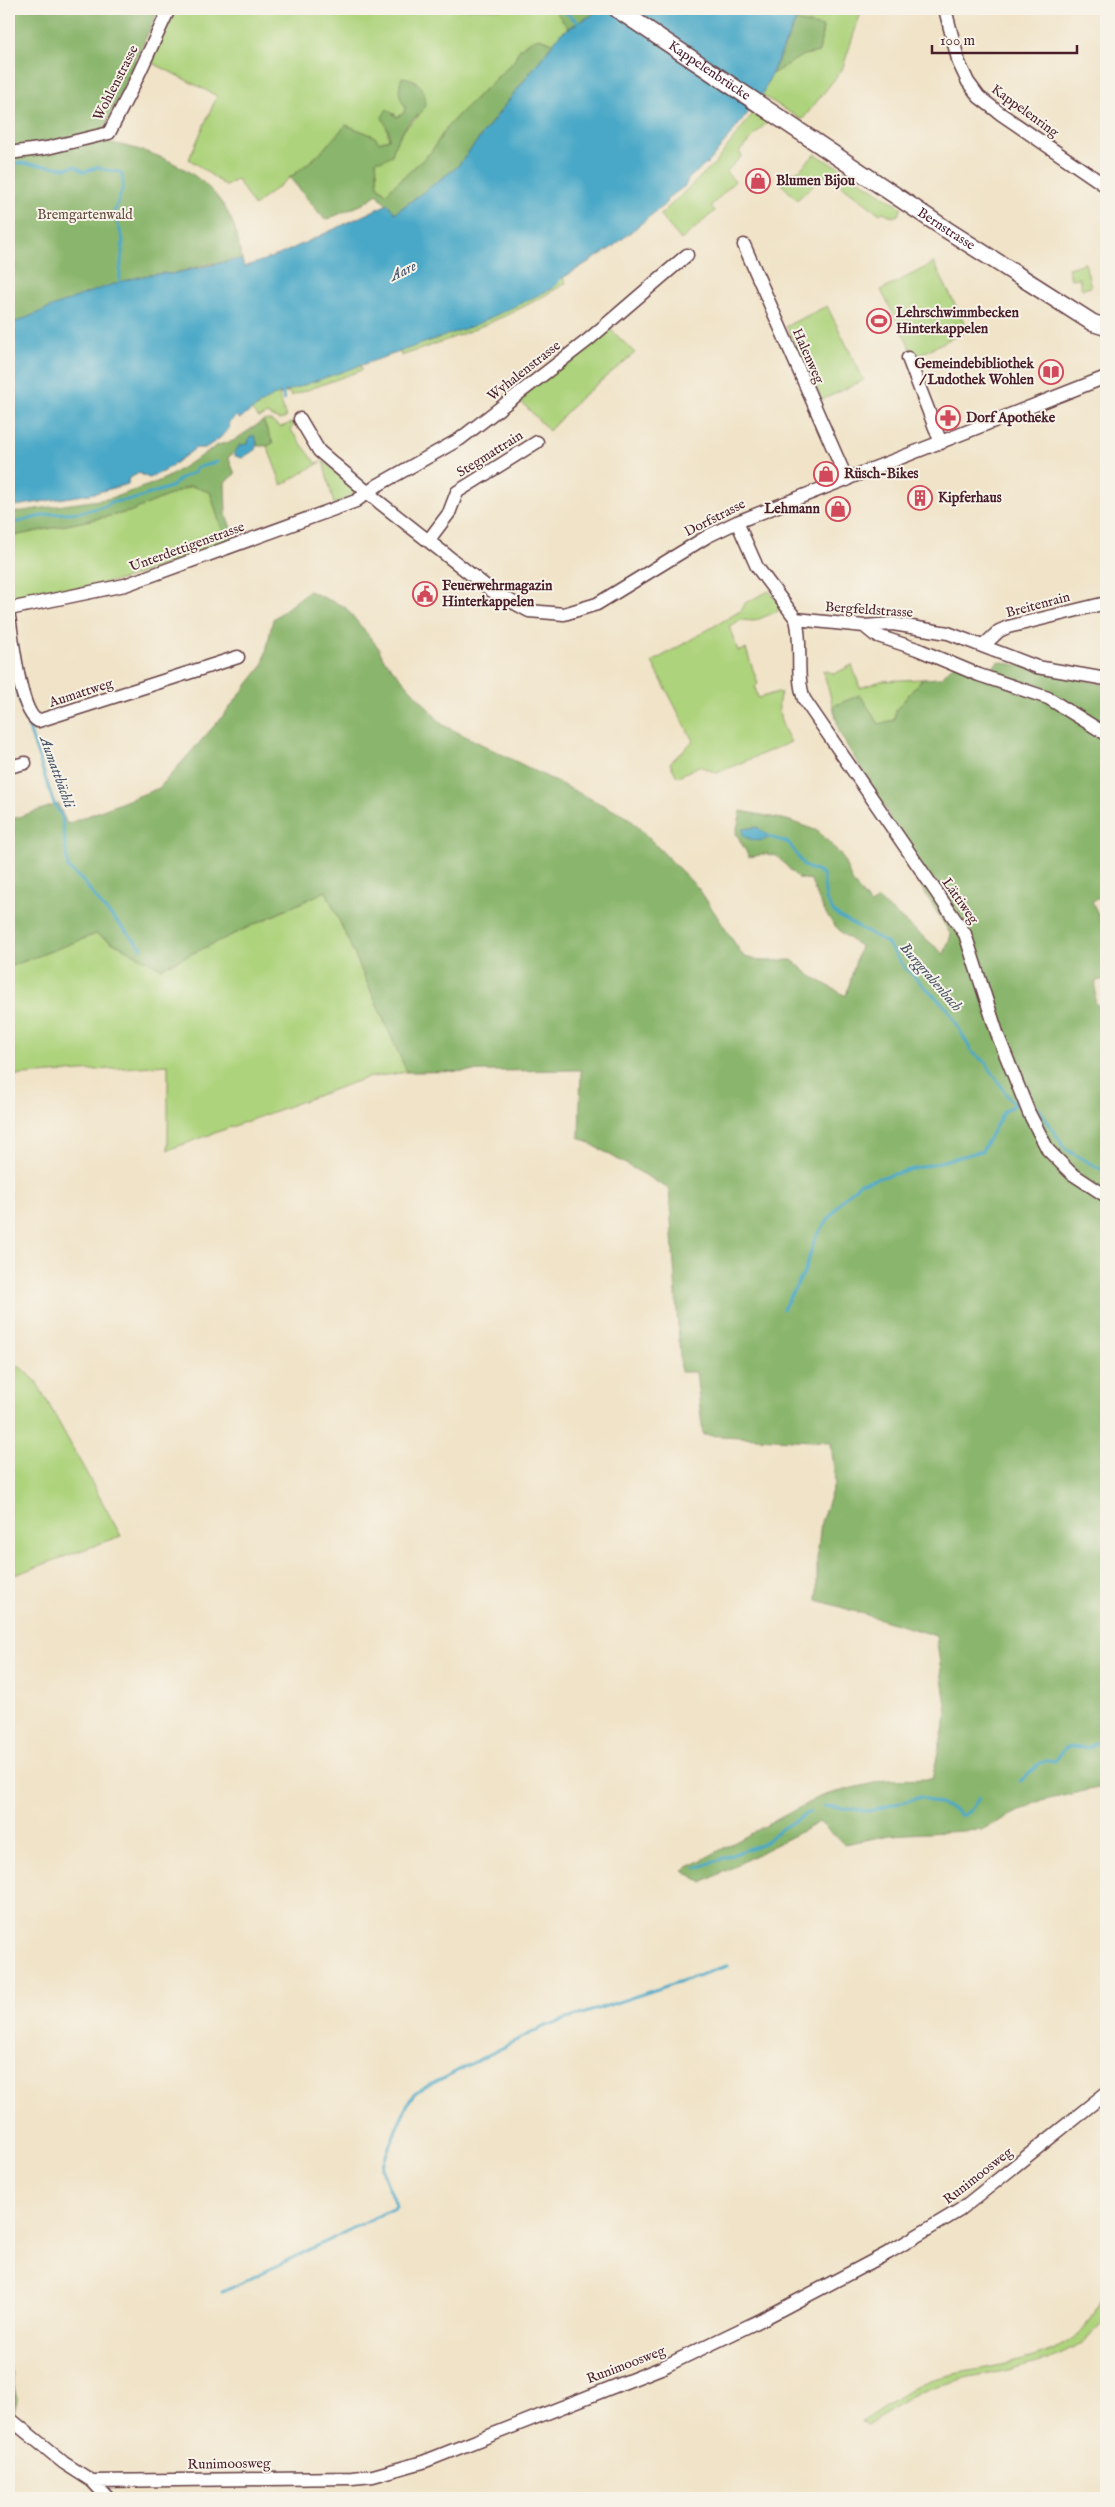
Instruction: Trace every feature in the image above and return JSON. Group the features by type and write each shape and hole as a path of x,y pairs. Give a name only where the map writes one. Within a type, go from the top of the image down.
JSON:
{"main road":[{"name":"Kappelenbrücke","path":"617,9 801,133"},
{"name":"Bernstrasse","path":"801,133 947,230 1100,325 1099,332 1106,337"}],"street":[{"name":"Wohlenstrasse","path":"9,153 47,148 109,133 169,9"},
{"name":"Kappelenring","path":"945,9 964,74 980,96 1001,114 1106,186"},
{"name":"Halenweg","path":"744,245 847,480"},
{"name":"Wyhalenstrasse","path":"367,492 460,440 588,340 687,256"},
{"path":"908,358 941,443"},
{"name":"Dorfstrasse","path":"300,419 320,451 428,541 508,602 530,612 555,615 574,612 597,604 708,536 738,522 1106,377"},
{"name":"Stegmattrain","path":"428,541 449,513 457,492 537,442"},
{"name":"Unterdettigenstrasse","path":"9,609 94,592 144,578 356,501 367,492"},
{"path":"738,522 747,548 757,567 796,619"},
{"name":"Breitenrain","path":"983,646 999,631 1008,627 1106,603"},
{"name":"Aumattweg","path":"9,617 18,674 29,709 38,721 238,657"},
{"name":"Bergfeldstrasse","path":"796,619 864,626 893,624 948,633 1037,667 1106,679"},
{"name":"Lättiweg","path":"796,619 801,638 800,686 804,699 965,934 998,1036 1039,1135 1056,1160 1071,1173 1106,1196"},
{"path":"864,626 875,635 917,649 979,675 1048,698 1106,734"},
{"path":"9,767 25,763"},
{"name":"Runimoosweg","path":"92,2481 352,2478 373,2476 423,2462 661,2368 712,2345 888,2253 960,2210 1106,2093"},
{"path":"9,2418 64,2463 92,2481 108,2498"}],"green space":[{"name":"Bremgartenwald","path":"9,9 159,9 99,141 136,149 172,162 204,183 217,197 231,218 242,260 209,264 171,274 162,273 110,286 16,322 9,322"},
{"path":"176,9 554,9 563,19 592,15 597,9 862,9 842,70 802,120 762,95 710,161 689,178 685,186 668,198 665,204 611,248 563,278 566,283 547,295 486,324 444,341 401,356 400,352 360,365 362,370 291,396 289,392 279,395 286,418 279,420 267,414 259,418 251,410 239,419 236,416 228,424 230,427 220,438 205,448 196,448 164,471 149,478 139,473 128,479 128,484 95,493 9,507 9,322 242,260 244,267 281,254 388,204 395,213 446,176 553,43 539,38 517,53 514,61 447,127 431,152 386,193 378,186 376,160 392,155 402,133 419,116 405,107 404,113 397,117 394,113 386,124 389,139 379,142 374,136 346,125 318,155 254,206 237,179 226,186 189,159 217,96 151,62","holes":["823,27 819,52 803,55 772,73"]},
{"path":"554,9 596,10 592,15 568,28"},
{"path":"796,21 823,27 819,52 803,55 772,74"},
{"path":"539,38 553,43 457,167 395,213 377,194 363,204 325,220 290,178 318,155 346,125 374,136 379,142 389,139 389,132 382,117 387,109 397,117 404,113 405,107 399,92 402,77 412,80 420,86 425,96 425,101 422,111 399,137 392,155 383,160 376,160 378,186 386,193 431,152 447,127 514,61 523,46"},
{"path":"754,112 768,121 739,152 742,156 726,172 735,181 711,206 715,211 681,240 660,215 715,163"},
{"path":"815,154 835,164 902,208 898,215 893,217 883,212 880,214 829,176 823,176 797,200 782,185 787,173 798,171"},
{"path":"934,263 968,330 915,357 881,290"},
{"path":"1085,263 1091,287 1082,289 1079,278 1071,279 1068,268"},
{"path":"827,306 864,380 822,400 786,326"},
{"path":"607,326 635,353 579,399 549,431 518,398"},
{"path":"269,420 280,427 292,423 295,425 290,429 316,463 321,462 282,485 267,446 273,443 263,421"},
{"path":"263,421 273,443 267,446 257,446 257,442 249,438 248,444 228,457 235,474 225,482 226,514 235,540 226,543 210,492 191,486 129,512 9,537 9,513 112,498 152,484 168,477 218,445 233,441"},
{"path":"323,461 356,488 353,496 334,504"},
{"path":"191,486 210,492 226,543 125,579 9,603 9,537 129,512"},
{"path":"309,591 345,607 378,647 383,658 443,725 629,818 699,889 744,957 763,961 792,960 811,976 846,996 860,946 842,933 829,918 819,901 811,880 798,878 777,856 766,854 749,857 736,833 741,811 787,820 818,831 842,856 853,883 871,905 878,899 944,954 951,935 911,870 886,810 840,734 833,706 860,695 879,724 894,720 896,710 922,679 941,678 961,657 992,669 998,661 1106,685 1106,896 1092,901 1106,932 1106,979 1096,981 1095,1002 1106,1016 1106,1786 1037,1802 982,1830 890,1835 844,1844 819,1822 702,1883 683,1870 821,1796 886,1780 932,1779 947,1713 936,1636 817,1600 817,1559 821,1522 835,1482 831,1442 703,1435 696,1372 681,1372 669,1189 579,1137 581,1070 407,1072 326,891 161,968 96,934 9,967 9,820 58,804 67,824 159,788 222,717 263,665 273,619"},
{"path":"769,591 783,609 754,621 741,620 729,626 738,651 746,649 758,684 755,687 758,698 778,692 781,693 779,699 780,718 791,742 717,773 699,766 677,777 670,763 693,741 652,662 742,610 745,603"},
{"path":"852,665 860,688 881,681 922,679 896,710 894,720 879,724 860,695 833,706 823,670 834,674"},
{"path":"326,891 407,1072 366,1078 168,1150 168,1065 9,1076 9,967 96,934 161,968"},
{"path":"9,1365 19,1366 36,1381 121,1536 9,1577"},
{"path":"1103,2290 1106,2291 1106,2306 1101,2324 1083,2342 1065,2353 1023,2367 929,2389 901,2403 867,2425 861,2422 907,2392 933,2379 1012,2363 1051,2351 1068,2342 1083,2330 1090,2321"},
{"path":"9,2364 17,2400 9,2434"}],"water":[{"name":"Aare","path":"597,9 801,9 762,95 710,161 689,178 685,186 668,198 665,204 611,248 562,278 551,289 473,326 273,396 239,419 236,416 228,424 230,427 220,438 205,448 196,448 164,471 149,478 139,473 128,479 128,484 95,493 9,507 9,322 16,322 71,299 137,277 171,274 234,260 242,260 244,267 281,254 388,204 395,213 457,167 561,33 592,15"},
{"path":"254,435 257,442 255,450 242,458 235,456 235,452 240,445 248,444 249,438"},
{"path":"757,827 770,837 757,841 743,836 742,829"}],"waterway":[{"path":"562,9 581,25"},
{"path":"9,162 66,168 75,166 84,172 98,167 122,174 123,187 114,213 123,240 119,286"},
{"name":"Burggrabenbach","path":"282,391 284,400"},
{"name":"Aumattbächli","path":"9,524 50,514 80,512 106,506 111,502 135,499 173,486 179,479 195,472 196,468 217,462"},
{"name":"Aumattbächli","path":"9,668 53,801 62,817 68,868 83,881 101,905 142,948"},
{"name":"Burggrabenbach","path":"767,836 789,843 804,866 823,874 826,900 833,911 840,917 887,943 904,967 948,1009 972,1052 986,1063 1009,1098 1016,1104 1022,1105"},
{"path":"783,1309 805,1271 815,1238 843,1199 860,1183 982,1151 1004,1111 1016,1104"},
{"name":"Burggrabenbach","path":"1028,1105 1034,1105 1040,1110 1065,1149 1106,1172"},
{"path":"1020,1781 1036,1766 1044,1762 1055,1761 1066,1747 1088,1748 1106,1737"},
{"path":"824,1806 869,1811 921,1797 955,1810 962,1816 971,1810 979,1798"},
{"path":"697,1868 764,1843 781,1829 810,1812"},
{"path":"223,2292 396,2207 384,2175 384,2164 402,2117 416,2092 543,2027 727,1966"}],"place":[{"name":"Blumen Bijou","path":"758,181"},
{"name":"Lehrschwimmbecken Hinterkappelen","path":"879,321"},
{"name":"Gemeindebibliothek / Ludothek Wohlen","path":"1051,372"},
{"name":"Dorf Apotheke","path":"948,418"},
{"name":"Rüsch-Bikes","path":"826,474"},
{"name":"Kipferhaus","path":"920,498"},
{"name":"Lehmann","path":"838,509"},
{"name":"Feuerwehrmagazin Hinterkappelen","path":"425,594"}]}
